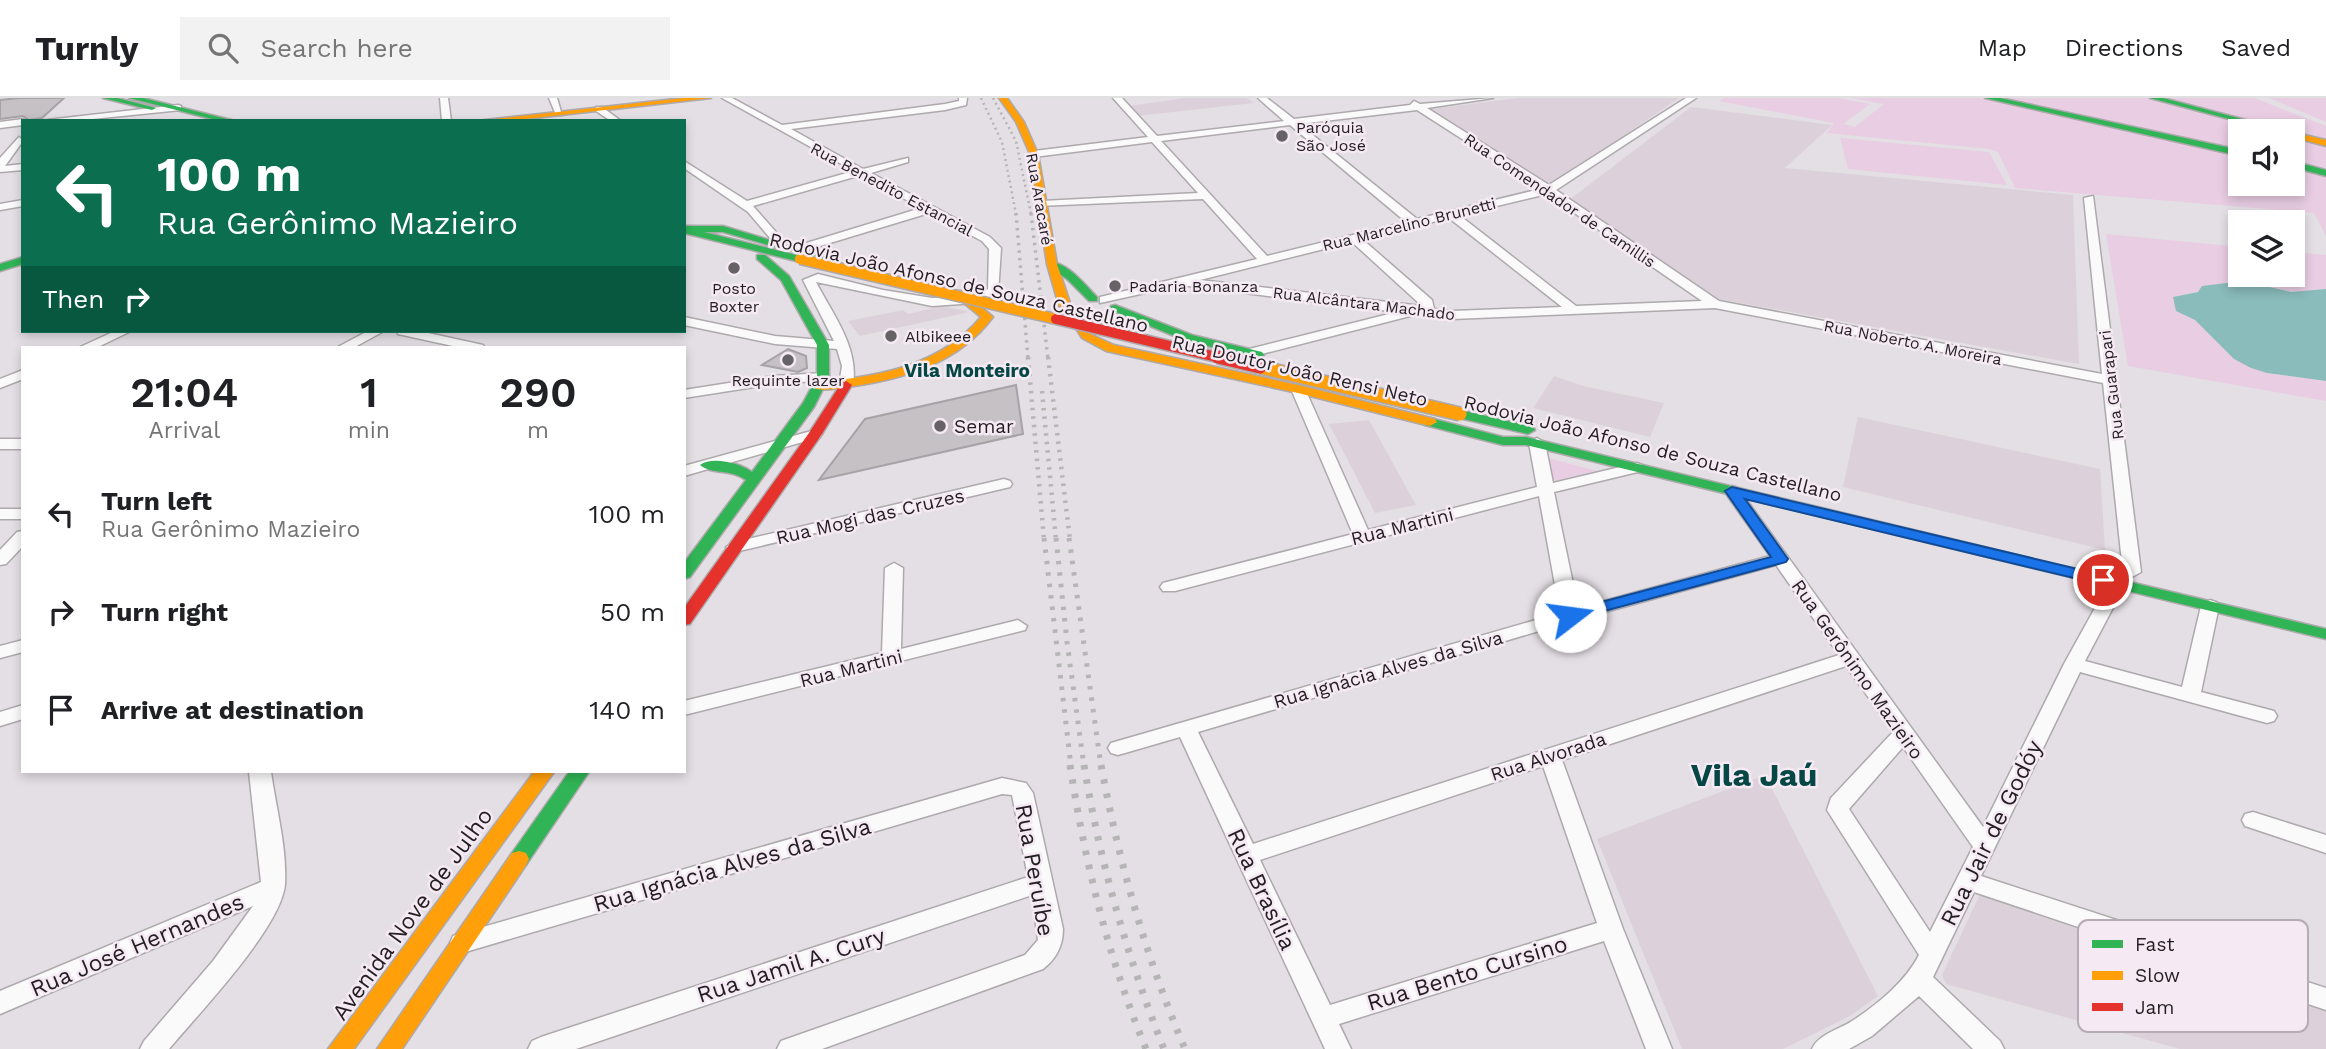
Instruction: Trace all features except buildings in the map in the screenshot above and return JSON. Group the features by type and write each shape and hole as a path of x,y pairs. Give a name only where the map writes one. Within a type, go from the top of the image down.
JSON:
{"main road":[{"path":"107,98 195,119"},
{"path":"133,98 223,119"},
{"path":"490,119 556,105 599,109 707,98"},
{"name":"Rua Aracaré","path":"1003,98 1020,122 1034,154 1052,264 1065,306"},
{"path":"1989,98 2228,150"},
{"path":"2147,100 2228,124"},
{"path":"2147,100 2230,119"},
{"path":"2305,137 2326,143"},
{"path":"2305,145 2326,150"},
{"path":"2305,167 2326,173"},
{"name":"Rodovia João Afonso de Souza Castellano","path":"686,230 1453,416 1637,468 1732,491 2124,578 2326,618"},
{"name":"Rodovia João Afonso de Souza Castellano","path":"686,239 761,257 792,256"},
{"path":"792,256 922,281 960,293 987,317 979,333 962,346 879,379 846,385 821,382"},
{"path":"686,571 821,382 823,345 785,278 761,257"},
{"path":"0,268 21,261"},
{"name":"Rua Aracaré","path":"1052,264 1104,302"},
{"path":"1065,306 1079,299 1104,302 1110,316 1076,319"},
{"name":"Rua Doutor João Rensi Neto","path":"1104,302 1188,338 1449,403 1530,438"},
{"name":"Rua Doutor João Rensi Neto","path":"1065,306 1064,314 1076,319 1086,336 1110,348 1298,389 1503,441 1530,438"},
{"path":"686,617 815,434 846,385"},
{"name":"Rodovia João Afonso de Souza Castellano","path":"1530,438 2124,578 2210,607 2326,634"},
{"path":"707,465 738,468 752,478"},
{"name":"Avenida Nove de Julho","path":"340,1049 543,773"},
{"path":"389,1049 578,773"}],"street":[{"path":"444,98 447,119"},
{"name":"Rua Benedito Estancial","path":"726,98 986,239 995,248 994,291 970,301"},
{"path":"1117,98 1264,260"},
{"path":"1262,98 1413,222"},
{"name":"Rua Comendador de Camillis","path":"1405,98 1549,190 1715,304"},
{"path":"1034,154 1489,98"},
{"name":"Rua Marcelino Brunetti","path":"1104,302 1413,222 1549,190 1692,98"},
{"path":"780,128 945,107 964,100"},
{"path":"63,119 178,108"},
{"path":"599,109 614,119"},
{"path":"0,125 21,122"},
{"path":"0,167 19,140"},
{"path":"748,204 905,160"},
{"path":"686,165 748,204 764,219 792,256 930,209"},
{"path":"0,167 21,167"},
{"path":"1042,204 1204,196"},
{"name":"Rua Guarapari","path":"2089,198 2111,380 2124,578"},
{"path":"0,207 21,204"},
{"path":"1451,214 1575,311"},
{"path":"1250,353 1428,308 1428,303 1354,238"},
{"path":"846,385 849,366 843,345 809,280 818,278 934,303 970,301"},
{"name":"Rua Alcântara Machado","path":"1181,281 1420,312 1476,315 1715,304"},
{"name":"Rua Noberto A. Moreira","path":"1715,304 2111,380"},
{"path":"686,321 775,340 843,345"},
{"path":"90,346 120,333"},
{"path":"347,346 374,333"},
{"path":"412,333 469,346"},
{"path":"0,384 21,375"},
{"path":"686,394 774,380 821,382"},
{"path":"1298,389 1362,536"},
{"path":"686,470 815,434"},
{"path":"1530,438 1544,490 1570,616"},
{"path":"0,444 21,444"},
{"name":"Rua Martini","path":"1169,587 1637,468"},
{"name":"Rua Mogi das Cruzes","path":"735,547 1004,484"},
{"name":"Rua Gerônimo Mazieiro","path":"1732,491 1984,847"},
{"path":"0,514 21,514"},
{"path":"0,560 21,538"},
{"name":"Rua Ignácia Alves da Silva","path":"1118,748 1570,616 1780,559"},
{"path":"891,658 894,568"},
{"name":"Rua Jair de Godóy","path":"1825,1049 1863,1028 1919,979 2074,664 2124,578"},
{"path":"2190,696 2210,607"},
{"name":"Rua Martini","path":"686,708 1018,626"},
{"path":"0,652 21,647"},
{"name":"Rua Alvorada","path":"1247,855 1850,658"},
{"path":"2074,664 2267,716"},
{"path":"0,719 21,713"},
{"name":"Rua Brasília","path":"1187,729 1338,1049"},
{"path":"1904,733 1839,804 1838,810 1931,953"},
{"path":"1549,755 1611,929 1659,1049"},
{"path":"153,1049 245,937 264,910 273,887 260,773"},
{"name":"Rua Peruíbe","path":"790,1049 1034,962 1046,953 1052,943 1042,882 1021,793 1012,785 1002,786"},
{"name":"Rua Ignácia Alves da Silva","path":"462,943 1002,786"},
{"path":"2253,820 2326,844"},
{"path":"1968,881 2086,920"},
{"name":"Rua Jamil A. Cury","path":"541,1049 1042,882"},
{"name":"Rua José Hernandes","path":"0,1003 273,887"},
{"name":"Rua Bento Cursino","path":"1323,1018 1611,929"},
{"path":"1919,979 1991,1049"},
{"path":"2308,993 2326,999"}],"shaded area":[{"path":"1185,98 1247,98 1254,103 1137,116 1129,106"},
{"path":"1518,98 1679,98 1549,187 1431,109"},
{"path":"1724,98 1837,98 1870,104 1843,124 1855,127 1884,104 1851,98 1979,98 2228,151 2228,196 2305,196 2305,170 2326,175 2326,236 2314,213 2305,212 2305,210 2015,188 1998,152 1989,149 1827,133 1834,123 1719,101"},
{"path":"2002,98 2254,98 2326,126 2326,168 2305,164 2305,119 2228,119 2228,146"},
{"path":"2269,98 2326,98 2326,122"},
{"path":"1691,107 1832,125 1785,168 2073,195 2079,364 1719,299 1569,200"},
{"path":"1840,138 1989,152 2007,185 1848,169"},
{"path":"2106,234 2228,246 2228,284 2174,297 2177,311 2195,320 2234,359 2267,373 2326,381 2326,401 2128,366"},
{"path":"2305,253 2326,255 2326,289 2291,292 2269,287 2305,287"},
{"path":"942,306 970,312 860,336 848,321 903,310 908,314"},
{"path":"1554,376 1583,386 1664,403 1650,437 1533,408"},
{"path":"1858,417 2100,469 2105,550 1843,487"},
{"path":"1369,420 1416,505 1375,513 1329,424"},
{"path":"1548,458 1597,471 1550,482"},
{"path":"1765,775 1878,996 1850,1016 1783,1049 1682,1049 1597,839"},
{"path":"1981,892 2078,925 2078,1021 1946,984 1942,975"},
{"path":"2308,1002 2326,1008 2326,1049 2180,1049 2119,1032 2308,1032"}],"water":[{"path":"2228,283 2228,287 2269,287 2291,292 2326,289 2326,381 2267,373 2234,359 2195,320 2176,311 2173,297 2198,292 2202,286"}],"railway":[{"path":"981,98 1002,142 1016,214"},
{"path":"993,98 1016,141 1031,214"},
{"path":"1016,213 1028,359"},
{"path":"1031,213 1048,359"},
{"path":"1028,357 1044,540"},
{"path":"1048,357 1070,540"},
{"path":"1042,391 1056,540"},
{"path":"1044,538 1071,766"},
{"path":"1056,538 1084,766"},
{"path":"1069,538 1101,766"},
{"path":"1070,765 1099,909 1120,980 1146,1049"},
{"path":"1084,765 1098,838 1116,909 1164,1049"},
{"path":"1101,765 1116,838 1135,909 1158,980 1185,1049"}],"traffic: fast":[{"path":"107,98 152,108"},
{"path":"133,98 222,119"},
{"path":"1989,98 2228,150"},
{"path":"2154,98 2236,119"},
{"path":"2305,167 2326,173"},
{"path":"686,229 723,229 828,259"},
{"path":"686,230 800,259"},
{"path":"686,571 809,404 823,377 823,345 785,278 761,257"},
{"path":"0,268 21,261"},
{"path":"1052,264 1071,277 1093,299"},
{"path":"1115,308 1188,338 1258,355"},
{"path":"1460,414 1528,430"},
{"path":"1430,422 1503,441 1526,441 2326,634"},
{"path":"707,465 738,468 752,478"},
{"path":"519,859 578,773"}],"traffic: slow":[{"path":"501,119 707,98"},
{"path":"1003,98 1020,122 1034,154 1052,264 1065,306"},
{"path":"2305,137 2326,143"},
{"path":"800,259 1056,319"},
{"path":"820,386 889,376 935,360 955,349 972,335 987,317 958,293"},
{"path":"1076,319 1086,336 1110,348 1298,389 1430,422"},
{"path":"1260,367 1460,414"},
{"path":"340,1049 543,773"},
{"path":"389,1049 519,859"}],"traffic: jam":[{"path":"1056,319 1260,367"},
{"path":"686,617 815,434 846,385"}],"place":[{"name":"Paróquia São José","path":"1282,136"},
{"name":"Posto Boxter","path":"734,268"},
{"name":"Padaria Bonanza","path":"1115,286"},
{"name":"Albikeee","path":"891,336"},
{"name":"Requinte lazer","path":"788,360"},
{"name":"Semar","path":"940,426"}],"district":[{"name":"Vila Monteiro","path":"967,370"},
{"name":"Vila Jaú","path":"1754,775"}],"route":[{"path":"1570,616 1780,559 1732,491 2103,580"}]}
